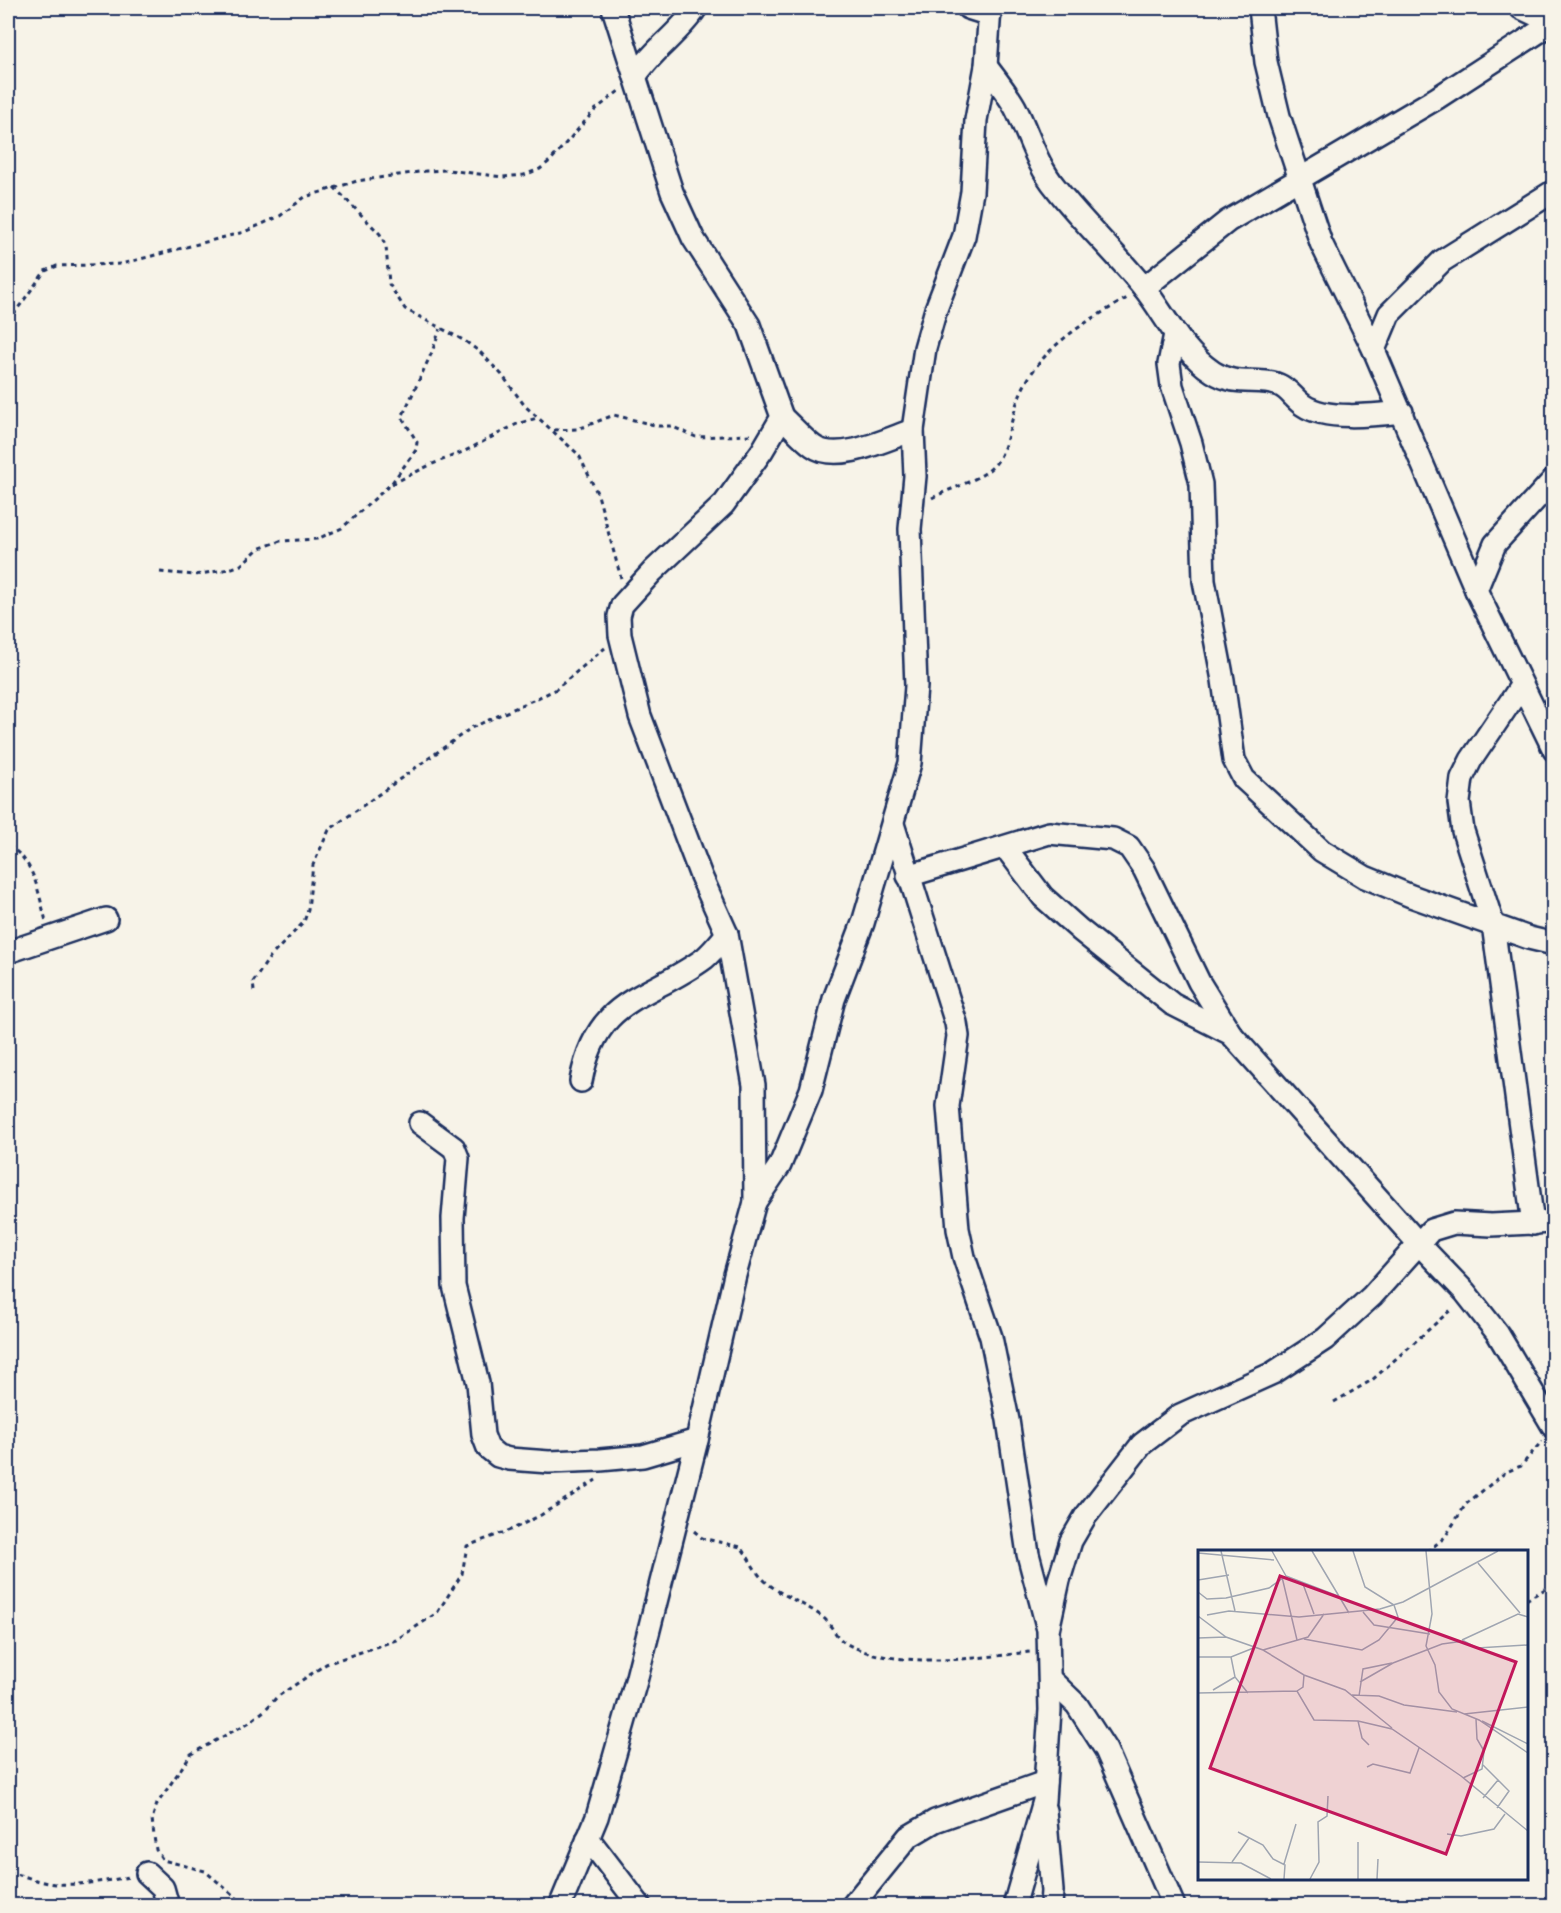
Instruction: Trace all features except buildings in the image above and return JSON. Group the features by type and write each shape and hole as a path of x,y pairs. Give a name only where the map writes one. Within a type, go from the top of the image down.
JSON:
{"street":[{"path":"614,8 672,192 693,238 749,325 782,417 814,447 826,452 840,453 913,430"},
{"path":"636,79 653,52 674,34 696,8"},
{"path":"755,1202 780,1166 811,1090 834,999 863,924 910,763 916,686 915,616 910,566 915,476 913,430 925,348 936,309 964,236 972,192 976,120 986,66 990,11 968,8"},
{"path":"1260,8 1266,62 1298,179 1321,243 1402,412 1476,590 1554,750"},
{"path":"1521,8 1553,22"},
{"path":"1144,288 1228,221 1437,98 1553,22"},
{"path":"986,66 1015,108 1035,156 1055,188 1144,288 1175,334 1196,358 1213,372 1231,381 1278,385 1288,390 1302,405 1318,412 1367,416 1402,412"},
{"path":"1374,350 1389,314 1442,261 1554,191"},
{"path":"1175,334 1169,364 1201,483 1204,580 1224,680 1234,760 1244,779 1322,851 1365,877 1529,938 1554,944"},
{"path":"560,1905 597,1816 636,1681 698,1440 735,1275 755,1202 754,1085 727,934 701,876 640,716 620,635 620,616 627,600 653,571 724,504 782,417"},
{"path":"1476,590 1495,544 1554,479"},
{"path":"1049,1640 1071,1541 1085,1517 1142,1444 1180,1415 1273,1373 1325,1339 1372,1296 1431,1230 1454,1223 1543,1223 1493,924 1463,831 1459,802 1462,778 1471,760 1521,686"},
{"path":"893,824 956,1023 958,1036 948,1106 958,1229 964,1257 991,1338 1008,1420 1028,1554 1049,1640 1050,1680 1045,1791 1051,1905"},
{"path":"908,876 1049,833 1113,839 1129,847 1144,869 1199,982 1231,1034 1419,1244 1465,1292 1498,1334 1549,1434"},
{"path":"1005,847 1043,897 1080,930 1172,1004 1231,1034"},
{"path":"8,952 106,919"},
{"path":"581,1081 584,1065 600,1031 616,1010 706,957 727,934"},
{"path":"420,1123 454,1148 458,1158 453,1218 454,1287 478,1383 483,1435 488,1448 498,1456 510,1459 549,1462 643,1456 698,1440"},
{"path":"1050,1680 1077,1705 1106,1750 1174,1905"},
{"path":"852,1905 908,1837 935,1821 1045,1791"},
{"path":"1014,1905 1045,1791"},
{"path":"588,1839 640,1905"},
{"path":"147,1873 162,1888 168,1905"}],"path":[{"path":"8,322 45,271 71,265 121,264 244,232 273,220 305,196 334,187 357,181 426,171 448,170 503,177 524,175 540,169 551,160 595,110 636,79"},
{"path":"334,187 380,234 386,246 387,276 394,296 405,309 465,341 480,352 537,418 579,455 587,468 612,541 627,600"},
{"path":"912,509 986,472 999,459 1020,395 1035,365 1050,348 1077,327 1144,288"},
{"path":"160,572 195,575 229,569 241,565 258,549 280,541 317,539 331,534 354,519 391,484 416,450 417,442 402,417 440,329"},
{"path":"553,430 578,429 614,415 658,426 671,426 696,437 748,434 770,436"},
{"path":"391,484 429,465 465,451 517,424 537,418"},
{"path":"254,991 253,982 270,957 304,922 308,909 313,865 328,830 471,728 555,690 620,635"},
{"path":"8,846 21,853 30,867 51,937"},
{"path":"1334,1402 1372,1380 1396,1360 1454,1307 1465,1292"},
{"path":"1428,1550 1444,1537 1466,1504 1506,1472 1521,1466 1549,1434"},
{"path":"246,1905 205,1871 163,1860 156,1850 152,1819 157,1804 191,1754 248,1723 277,1697 326,1664 396,1640 437,1613 462,1574 467,1546 513,1529 541,1515 603,1475 623,1458"},
{"path":"678,1514 702,1538 741,1547 764,1581 821,1615 830,1623 838,1638 849,1645 873,1653 900,1658 945,1659 1049,1640"},
{"path":"1528,1599 1554,1584"},
{"path":"8,1873 29,1876 47,1883 62,1884 147,1873 171,1862"}]}
